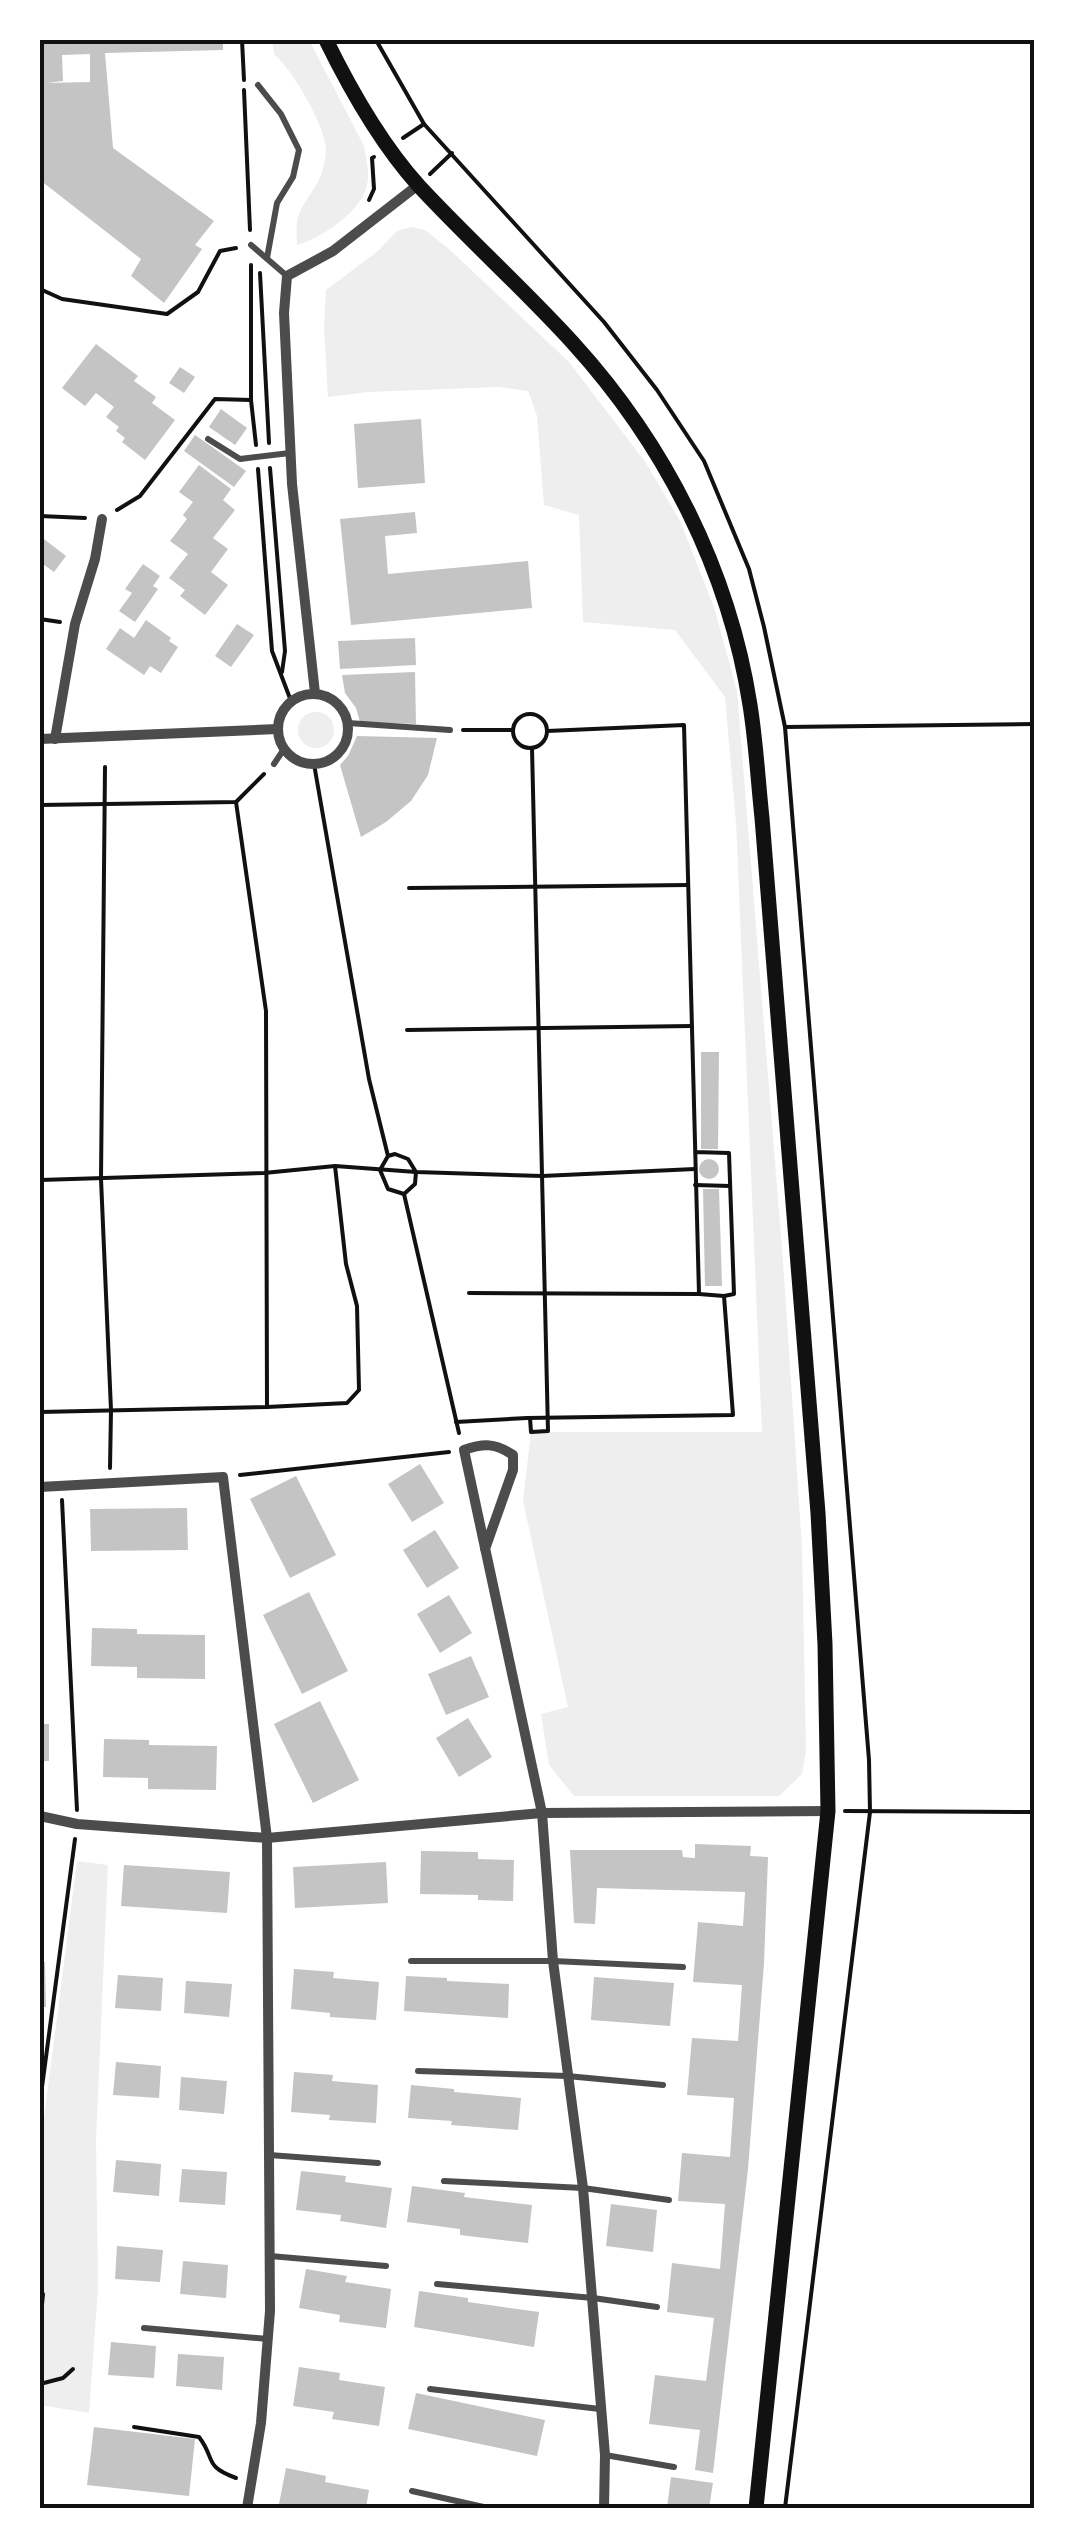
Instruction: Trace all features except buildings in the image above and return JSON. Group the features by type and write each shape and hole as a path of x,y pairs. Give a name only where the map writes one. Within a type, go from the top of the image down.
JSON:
{"main road":[{"path":"326,40 388,148 418,186 575,345 630,414 673,482 703,541 725,599 750,704 818,1513 828,1811 756,2508"}],"street":[{"path":"315,694 291,453 284,313 287,276 332,252 418,186"},
{"path":"55,739 75,624 95,559 102,518"},
{"path":"315,694 337,703 344,712 348,733 335,757 314,764 303,763 284,750 277,729 291,700 315,694"},
{"path":"40,740 277,729"},
{"path":"460,1434 542,1813 553,1961 583,2188 605,2455 604,2508"},
{"path":"464,1450 483,1444 500,1446 513,1455 513,1470 485,1550"},
{"path":"40,1487 224,1477 267,1838 268,2339 247,2508"},
{"path":"40,1816 78,1824 267,1838 542,1813 828,1811"}],"lane":[{"path":"258,86 281,114 299,150 293,177 277,203 266,258"},
{"path":"251,244 287,276"},
{"path":"208,439 240,459 291,453"},
{"path":"348,723 450,730"},
{"path":"274,764 284,750"},
{"path":"411,1961 553,1961 683,1967"},
{"path":"418,2071 663,2084"},
{"path":"270,2155 378,2163"},
{"path":"444,2181 583,2188 669,2200"},
{"path":"270,2256 386,2266"},
{"path":"438,2284 657,2307"},
{"path":"144,2328 268,2339"},
{"path":"430,2389 600,2409"},
{"path":"605,2455 674,2467"},
{"path":"412,2491 488,2508"}],"path":[{"path":"242,40 251,244 251,400 272,651 291,700"},
{"path":"366,206 374,188 372,158 424,124"},
{"path":"418,186 452,154"},
{"path":"40,288 62,299 168,314 198,292 220,252 251,244"},
{"path":"40,516 102,518 140,496 215,399 251,400"},
{"path":"532,714 543,720 548,731 544,742 532,748 520,745 513,730 519,718 532,714"},
{"path":"785,2508 870,1812 785,727 1035,724"},
{"path":"548,731 684,725 698,1294"},
{"path":"450,730 513,730"},
{"path":"530,1418 531,1432 548,1432 532,748"},
{"path":"40,805 236,802 274,764"},
{"path":"314,764 369,1079 388,1156 380,1170"},
{"path":"106,768 101,1180 110,1460"},
{"path":"236,802 266,1011 267,1408"},
{"path":"409,888 688,885"},
{"path":"408,1030 692,1026"},
{"path":"468,1293 734,1294 729,1153 695,1152"},
{"path":"388,1156 395,1154 408,1159 416,1172 414,1184 404,1194"},
{"path":"40,1412 347,1403 358,1390 357,1306 346,1264 335,1166"},
{"path":"40,1180 264,1173 335,1166 542,1176 695,1169"},
{"path":"380,1170 388,1189 404,1194"},
{"path":"695,1185 731,1186"},
{"path":"404,1194 460,1434"},
{"path":"456,1422 733,1415 724,1296"},
{"path":"224,1477 464,1450"},
{"path":"40,2102 78,1824 61,1486"},
{"path":"828,1811 1035,1812"},
{"path":"40,2324 43,2294"},
{"path":"40,2384 63,2378 73,2370"},
{"path":"134,2427 198,2436 210,2463 218,2470 251,2481"}],"shaded area":[{"path":"272,40 309,40 364,146 367,166 367,185 357,205 328,230 297,245 298,218 320,178 326,149 314,112 274,54"},
{"path":"411,227 425,230 449,249 569,362 646,463 680,521 714,607 737,691 802,1547 806,1751 802,1774 779,1796 574,1796 549,1765 541,1714 568,1707 523,1501 531,1432 762,1432 736,822 725,697 675,630 583,622 579,515 544,505 537,416 528,391 499,387 328,397 326,290 378,251 397,231"},
{"path":"316,712 329,717 334,730 329,743 316,748 303,743 298,730 303,717"},
{"path":"77,1861 108,1865 96,2141 98,2288 89,2413 40,2405 41,2142"}]}
